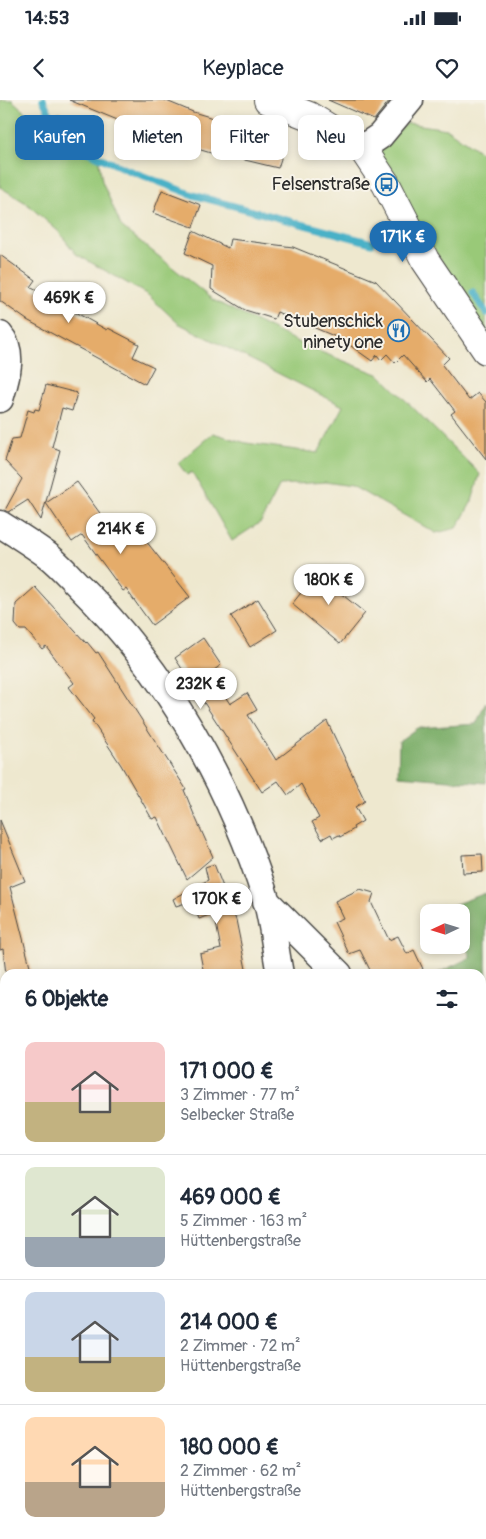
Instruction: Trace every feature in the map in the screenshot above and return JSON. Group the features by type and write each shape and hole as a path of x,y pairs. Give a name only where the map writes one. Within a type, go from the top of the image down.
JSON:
{"main road":[{"path":"268,100 306,115"},
{"path":"364,151 386,184 425,260 486,350"}],"street":[{"path":"364,147 380,136 410,100"},
{"path":"0,335 8,349 8,360 0,399"},
{"path":"0,524 48,556 97,604 130,643 160,684 200,747 243,835 266,901 279,969"},
{"path":"266,901 334,969"}],"green space":[{"path":"0,100 12,100 28,115 15,115 15,160 99,160 102,181 121,226 213,300 308,347 380,375 480,474 472,501 457,528 436,533 352,486 325,482 280,485 261,522 232,541 192,472 187,475 178,463 213,433 246,443 318,453 343,406 178,323 148,295 76,254 59,232 26,203 0,187"},
{"path":"408,123 447,129 486,156 486,334 373,150"},
{"path":"486,702 486,783 398,776 399,741 417,728 476,724"},
{"path":"486,893 486,969 446,969 471,957 469,954 470,904 456,904"}],"building":[{"path":"69,100 164,100 211,117 211,153 201,150 201,115 114,115 114,119"},
{"path":"328,100 390,100 374,120"},
{"path":"245,160 281,160 278,168"},
{"path":"162,190 201,205 193,227 153,213"},
{"path":"193,231 228,248 230,239 293,247 376,281 449,358 442,365 469,400 478,393 486,402 486,459 451,414 455,411 430,379 427,382 403,355 395,363 387,354 381,360 377,355 372,361 341,339 277,312 274,319 245,310 211,289 212,266 185,253"},
{"path":"0,255 35,280 30,287 107,330 108,328 139,344 133,357 154,367 145,384 27,320 0,301"},
{"path":"46,385 77,393 72,411 62,408 52,447 60,450 41,520 28,500 9,512 5,510 22,479 5,461 12,439 20,438 28,410 34,412 35,409 39,410"},
{"path":"77,482 119,539 135,527 190,597 152,625 126,589 123,591 82,535 72,542 46,503"},
{"path":"321,568 344,586 339,592 365,613 340,644 292,604"},
{"path":"35,587 86,643 96,653 98,652 186,789 184,790 213,857 187,879 157,817 152,819 121,765 92,721 94,719 69,687 74,683 46,646 42,649 26,630 20,630 15,624 16,604"},
{"path":"258,599 277,630 250,647 231,616"},
{"path":"203,638 221,665 210,673 230,704 247,693 257,710 248,715 276,760 327,721 365,801 355,807 363,821 353,827 354,829 340,837 339,835 333,838 331,834 322,839 312,822 319,818 301,784 288,795 278,781 262,792 175,658"},
{"path":"0,820 25,881 10,887 31,969 5,969 3,949 0,950"},
{"path":"482,854 483,872 463,873 462,855"},
{"path":"214,864 236,920 246,969 203,969 200,954 221,949 214,913 199,919 192,901 176,906 173,899 208,880 205,867"},
{"path":"360,889 374,893 371,902 389,940 398,936 407,954 414,950 423,969 370,969 360,950 349,954 334,922 343,918 335,901"}],"waterway":[{"path":"43,100 58,130 70,144 128,170 193,195 372,243"},
{"path":"473,293 486,313"}],"place":[{"name":"Felsenstraße","path":"386,184"},
{"name":"Stubenschick ninety one","path":"399,331"}]}
